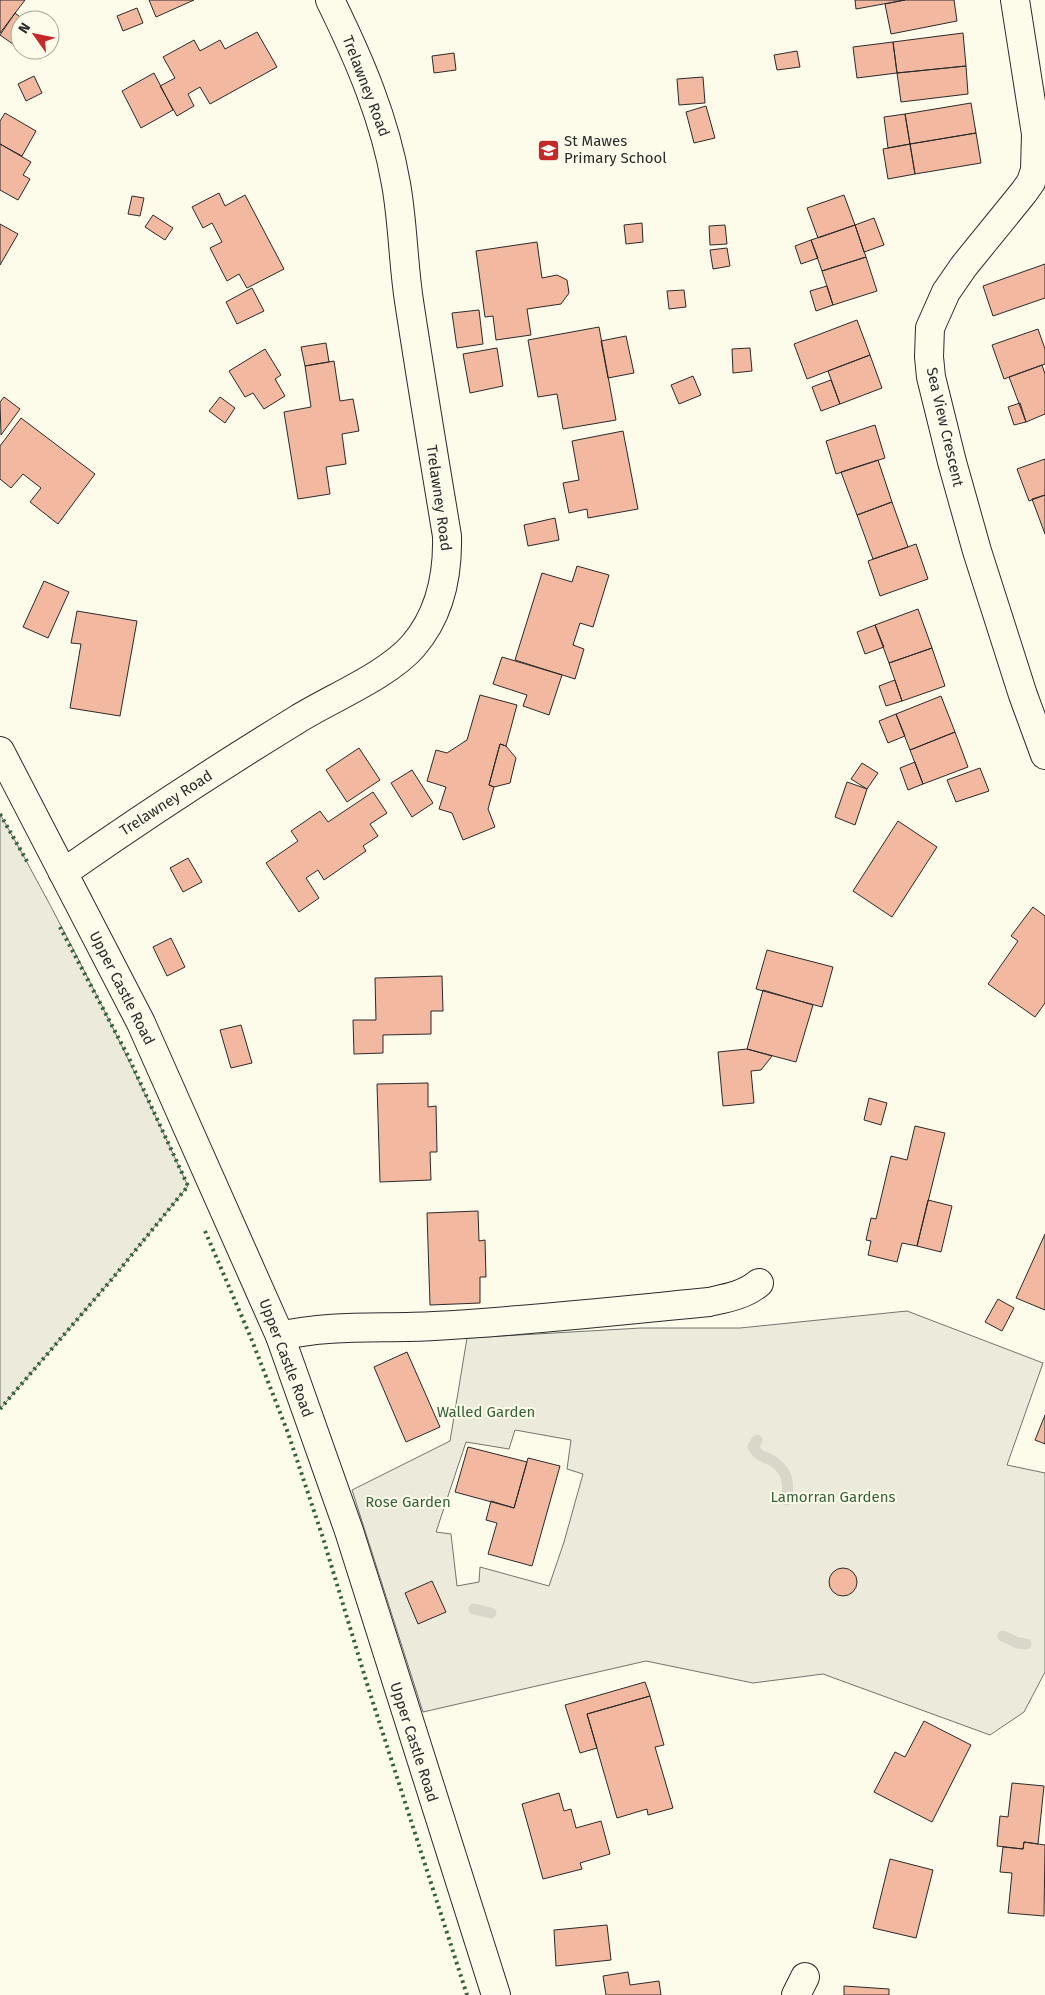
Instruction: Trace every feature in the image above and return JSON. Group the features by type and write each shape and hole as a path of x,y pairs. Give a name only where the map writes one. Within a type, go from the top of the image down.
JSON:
{"street":[{"name":"Trelawney Road","path":"64,873 133,824 221,767 401,658 424,632 441,595 448,556 446,536 408,294 394,175 386,138 375,102 363,70 330,0"},
{"name":"Sea View Crescent","path":"1014,0 1036,134 1035,170 1031,182 1024,192 964,266 946,292 930,328 929,357 931,377 952,462 977,551 1023,695 1045,755"},
{"name":"Upper Castle Road","path":"0,751 142,1024 280,1336 349,1532 496,1995"},
{"path":"280,1336 319,1330 434,1326 557,1317 710,1302 752,1289 759,1283"}],"green space":[{"path":"0,814 98,998 188,1186 112,1279 0,1409"},
{"name":"Lamorran Gardens","path":"907,1311 1043,1363 1007,1465 1045,1473 1045,1672 1024,1712 990,1735 823,1674 753,1683 646,1661 423,1712 352,1490 450,1441 467,1338 641,1328 740,1328","holes":["515,1430 571,1440 567,1469 583,1474 564,1542 549,1586 480,1567 479,1582 457,1586 451,1534 436,1532 466,1442 509,1449"]}],"building":[{"path":"0,0 25,0 17,10 10,10 10,20 0,33"},
{"path":"149,0 194,0 156,17"},
{"path":"855,0 905,0 856,9"},
{"path":"905,0 954,0 957,21 891,34 885,4"},
{"path":"137,8 143,23 123,31 117,16"},
{"path":"10,20 10,42 0,35"},
{"path":"257,32 277,67 210,104 200,87 188,94 194,106 177,116 160,86 175,78 163,57 194,40 200,51 220,40 225,49"},
{"path":"963,33 966,66 897,73 893,42"},
{"path":"893,42 897,73 857,78 853,47"},
{"path":"797,51 800,67 777,70 774,55"},
{"path":"454,53 456,70 434,73 432,56"},
{"path":"966,66 968,94 901,102 897,73"},
{"path":"154,73 173,110 141,128 122,91"},
{"path":"34,76 42,93 26,101 18,84"},
{"path":"703,77 705,103 679,105 677,79"},
{"path":"971,103 976,133 910,144 905,114"},
{"path":"706,106 715,138 694,143 686,112"},
{"path":"5,113 36,131 22,156 0,144 0,121"},
{"path":"905,114 910,144 888,148 884,117"},
{"path":"976,133 981,163 915,174 910,144"},
{"path":"0,144 31,162 23,175 30,179 18,200 0,190"},
{"path":"910,144 915,174 888,179 883,149"},
{"path":"219,193 225,206 245,195 284,269 247,288 239,274 227,281 210,248 222,242 212,223 203,228 192,207"},
{"path":"844,195 855,225 818,238 807,208"},
{"path":"132,196 144,198 140,216 128,214"},
{"path":"153,215 173,228 165,240 145,227"},
{"path":"874,218 884,245 864,252 855,225"},
{"path":"642,223 643,242 626,244 624,225"},
{"path":"0,224 18,234 0,265"},
{"path":"725,225 727,244 710,245 709,226"},
{"path":"855,225 866,257 822,271 811,240"},
{"path":"811,240 818,258 801,264 795,246"},
{"path":"537,242 542,278 557,275 567,280 569,293 561,304 527,309 531,335 496,340 493,316 485,317 476,251"},
{"path":"727,248 730,266 713,269 710,250"},
{"path":"866,257 877,291 833,305 822,271"},
{"path":"1045,264 1045,298 993,316 983,286"},
{"path":"827,286 833,305 816,311 810,291"},
{"path":"252,288 264,311 237,324 226,302"},
{"path":"684,290 686,307 669,309 667,291"},
{"path":"479,310 483,344 457,348 452,313"},
{"path":"857,320 870,355 807,379 794,344"},
{"path":"599,327 616,420 563,429 557,394 538,397 528,340"},
{"path":"1038,329 1045,349 1045,364 1004,379 992,345"},
{"path":"626,336 634,373 608,378 601,341"},
{"path":"326,343 329,362 305,366 301,347"},
{"path":"497,348 503,386 470,393 463,354"},
{"path":"750,348 752,371 733,373 732,349"},
{"path":"265,349 281,375 275,379 285,396 264,409 253,393 245,397 229,371"},
{"path":"870,355 882,388 840,404 828,371"},
{"path":"334,361 340,401 353,399 359,431 342,434 346,464 326,467 330,494 298,499 284,412 311,407 305,366"},
{"path":"1042,365 1045,374 1045,414 1026,422 1009,377"},
{"path":"693,376 701,395 679,404 671,385"},
{"path":"831,380 840,404 821,411 812,387"},
{"path":"4,397 20,409 1,435 0,402"},
{"path":"220,397 235,408 225,423 209,411"},
{"path":"1020,403 1026,422 1014,425 1008,407"},
{"path":"21,418 95,474 58,524 30,502 41,488 23,474 11,488 0,479 0,446"},
{"path":"875,425 885,458 836,474 826,441"},
{"path":"623,431 638,509 588,518 587,509 569,513 563,483 579,480 572,441"},
{"path":"1045,459 1045,495 1029,501 1017,469"},
{"path":"878,460 892,502 857,515 841,472"},
{"path":"1045,495 1045,534 1032,499"},
{"path":"892,502 908,547 873,559 857,515"},
{"path":"555,518 559,540 528,546 524,525"},
{"path":"916,544 928,579 880,596 868,561"},
{"path":"577,566 609,575 593,627 580,623 573,645 584,649 575,679 515,660 542,573 572,582"},
{"path":"44,581 69,592 48,638 23,627"},
{"path":"918,609 932,648 889,663 875,625"},
{"path":"77,611 137,621 120,716 70,708 81,644 71,643"},
{"path":"875,625 884,647 865,654 857,632"},
{"path":"932,648 945,686 902,701 889,663"},
{"path":"502,657 562,675 549,715 523,706 527,695 493,684"},
{"path":"895,680 902,701 886,706 879,686"},
{"path":"480,695 517,705 506,746 500,744 489,785 494,787 488,809 495,827 463,840 452,813 439,809 446,787 427,781 436,750 447,753 467,740"},
{"path":"941,696 955,732 910,750 896,714"},
{"path":"896,714 905,736 888,743 879,721"},
{"path":"955,732 968,767 923,784 910,750"},
{"path":"500,744 506,746 516,758 510,783 494,787 489,785"},
{"path":"359,748 380,780 347,802 326,770"},
{"path":"915,762 923,784 908,790 900,768"},
{"path":"862,763 878,773 867,789 851,779"},
{"path":"980,768 989,791 956,802 947,780"},
{"path":"412,770 433,803 412,817 391,783"},
{"path":"847,782 867,789 855,825 835,817"},
{"path":"373,792 387,813 370,824 378,836 363,846 366,851 324,880 318,870 306,878 319,898 299,912 266,863 298,841 291,831 320,811 328,822"},
{"path":"898,821 937,847 892,917 853,891"},
{"path":"188,858 202,882 183,892 170,868"},
{"path":"1033,907 1045,916 1045,1003 1035,1017 988,984 1018,941 1011,936"},
{"path":"171,938 185,967 167,976 153,947"},
{"path":"767,950 833,967 822,1007 756,989"},
{"path":"442,976 443,1011 431,1011 431,1034 383,1035 383,1053 354,1054 353,1020 376,1020 375,978"},
{"path":"763,990 813,1005 796,1062 747,1049"},
{"path":"241,1025 252,1063 231,1068 220,1030"},
{"path":"747,1049 772,1056 761,1070 751,1071 754,1103 723,1106 718,1052"},
{"path":"428,1083 428,1107 436,1106 437,1152 430,1152 431,1180 380,1182 377,1084"},
{"path":"869,1098 887,1103 881,1125 864,1120"},
{"path":"915,1126 945,1133 917,1246 902,1243 897,1262 868,1255 871,1241 866,1240 871,1218 876,1219 891,1156 907,1160"},
{"path":"928,1200 952,1206 941,1252 917,1246"},
{"path":"478,1211 479,1241 485,1240 486,1277 480,1277 480,1303 430,1305 427,1213"},
{"path":"1045,1234 1045,1310 1016,1298"},
{"path":"998,1299 1014,1308 1002,1331 985,1322"},
{"path":"407,1352 440,1427 406,1442 374,1367"},
{"path":"1045,1415 1045,1444 1035,1440"},
{"path":"468,1447 527,1462 514,1508 455,1492"},
{"path":"528,1458 560,1466 532,1566 488,1554 497,1523 486,1520 491,1501 514,1508"},
{"path":"843,1568 853,1572 857,1582 853,1592 843,1596 833,1592 829,1582 833,1572"},
{"path":"432,1581 446,1612 418,1624 405,1593"},
{"path":"645,1682 650,1696 587,1714 597,1748 580,1753 565,1705"},
{"path":"650,1696 664,1745 655,1747 673,1808 648,1815 647,1809 617,1818 587,1714"},
{"path":"924,1721 971,1745 932,1822 874,1792 895,1752 905,1757"},
{"path":"1012,1783 1044,1786 1038,1844 1024,1842 1023,1849 997,1846 1000,1816 1008,1817"},
{"path":"559,1793 564,1811 571,1809 576,1828 601,1821 610,1854 580,1863 582,1869 543,1879 522,1804"},
{"path":"1024,1842 1045,1845 1044,1916 1008,1913 1012,1873 1000,1872 1003,1847 1023,1849"},
{"path":"890,1859 933,1870 916,1938 873,1928"},
{"path":"607,1925 611,1960 556,1966 554,1930"},
{"path":"628,1972 630,1985 659,1981 661,1995 606,1995 603,1976"},
{"path":"844,1986 889,1989 889,1995 844,1995"}],"waterway":[{"path":"757,1440 753,1447 756,1452 775,1463 784,1471 788,1487 787,1500"},
{"path":"474,1609 491,1613"},
{"path":"1003,1636 1018,1643 1026,1644"}],"hedge":[{"path":"0,814 28,863"},
{"path":"0,1409 112,1279 188,1186 128,1056 60,927"},
{"path":"205,1231 251,1338 288,1433 467,1995"}],"place":[{"name":"St Mawes Primary School","path":"548,150"}],"park label":[{"name":"Walled Garden","path":"486,1412"},
{"name":"Rose Garden","path":"408,1502"}]}
